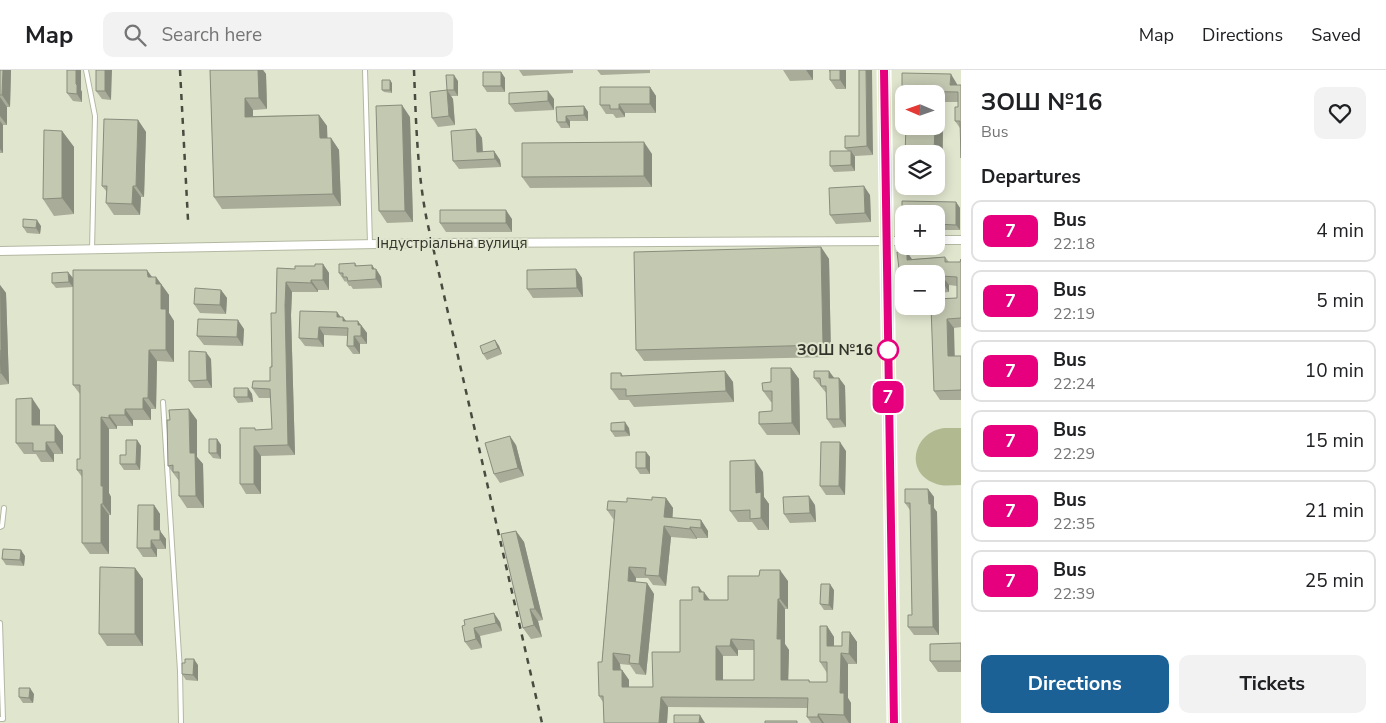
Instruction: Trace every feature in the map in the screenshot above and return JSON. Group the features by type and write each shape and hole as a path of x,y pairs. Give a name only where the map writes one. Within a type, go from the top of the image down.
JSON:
{"main road":[{"path":"884,70 894,723"}],"street":[{"path":"945,240 961,240"},
{"name":"Індустріальна вулиця","path":"0,251 370,244 895,241"}],"lane":[{"path":"86,70 95,116 92,250"},
{"path":"365,70 370,244"},
{"path":"163,402 180,671 180,723"},
{"path":"0,527 2,526 4,508"},
{"path":"0,623 2,720"}],"green space":[{"path":"944,428 961,428 961,485 934,483 919,470 916,461 916,453 920,444 934,431"}],"building":[{"path":"0,70 3,70 2,95 0,95"},
{"path":"67,70 76,70 77,94 67,93"},
{"path":"96,70 105,70 105,91 96,91"},
{"path":"210,70 258,70 259,98 245,98 245,117 319,115 320,138 331,138 333,194 214,197"},
{"path":"830,70 840,70 840,80 830,80"},
{"path":"859,70 866,70 867,146 845,148 845,136 859,136"},
{"path":"483,72 501,72 501,86 483,86"},
{"path":"902,73 951,74 950,85 961,85 961,158 960,121 955,121 955,107 958,107 958,92 945,92 945,85 902,85"},
{"path":"446,75 454,75 454,90 447,90"},
{"path":"382,80 390,80 390,90 382,90"},
{"path":"600,87 650,87 650,104 619,104 619,109 610,109 610,105 600,105"},
{"path":"447,90 449,116 432,118 430,92"},
{"path":"548,91 548,101 509,104 509,93"},
{"path":"402,105 405,211 379,211 376,106"},
{"path":"584,106 584,115 566,116 566,122 557,122 556,107"},
{"path":"104,119 138,120 136,186 133,186 132,204 106,203 107,186 102,186"},
{"path":"476,129 477,152 494,151 495,159 453,161 451,131"},
{"path":"44,130 62,131 62,198 43,199"},
{"path":"906,135 935,135 934,145 905,145"},
{"path":"644,142 644,176 522,177 522,143"},
{"path":"830,151 851,151 851,165 830,166"},
{"path":"864,186 865,213 830,215 829,188"},
{"path":"902,201 956,202 956,225 945,224 945,205 902,205"},
{"path":"440,210 506,210 506,223 440,223"},
{"path":"23,219 37,220 36,228 23,227"},
{"path":"821,247 823,345 636,350 634,252"},
{"path":"897,255 907,255 907,260 945,257 945,262 960,262 961,259 961,318 947,319 948,356 961,356 961,390 934,391 931,315 945,315 945,299 957,298 957,277 945,276 945,265 899,265"},
{"path":"355,263 355,266 372,265 372,269 376,269 376,279 348,281 347,277 343,277 343,273 339,273 339,264"},
{"path":"315,264 323,264 323,280 311,280 311,283 286,282 288,445 254,446 254,484 240,484 240,428 255,428 255,430 272,429 270,389 252,388 253,381 270,381 270,367 272,367 271,313 276,313 277,268 295,269 295,266 315,266"},
{"path":"576,269 577,288 527,289 527,270"},
{"path":"73,270 147,270 148,277 156,277 156,284 161,284 161,309 166,309 166,350 149,350 148,398 143,398 143,409 125,409 125,415 109,415 109,418 101,417 101,486 103,486 103,504 101,504 101,543 82,543 82,470 77,470 77,459 80,459 80,385 73,385"},
{"path":"68,272 69,282 52,283 52,273"},
{"path":"195,288 221,290 220,305 194,304"},
{"path":"300,311 337,312 337,317 343,317 343,321 358,321 358,325 361,325 361,336 354,336 354,346 347,346 348,328 319,327 318,339 299,338"},
{"path":"198,319 238,320 237,337 197,336"},
{"path":"495,340 498,348 483,354 480,346"},
{"path":"189,351 206,352 207,380 189,381"},
{"path":"771,368 791,368 792,423 759,424 759,412 772,411 772,391 763,391 762,383 771,382"},
{"path":"725,371 726,391 626,396 626,389 611,389 611,373 621,373 621,376"},
{"path":"814,371 829,371 829,378 839,378 840,419 827,419 826,386 821,386 820,378 814,378"},
{"path":"234,388 248,388 248,397 234,397"},
{"path":"32,398 32,425 55,425 55,442 46,442 46,451 33,451 33,443 16,443 16,399"},
{"path":"189,409 190,453 195,453 196,496 179,496 179,472 173,472 173,465 168,466 167,420 170,420 169,410"},
{"path":"625,422 625,431 611,431 611,423"},
{"path":"510,436 518,468 494,474 485,443"},
{"path":"209,439 217,439 217,453 209,453"},
{"path":"126,440 137,440 136,464 120,464 120,455 126,455"},
{"path":"821,442 840,442 839,486 820,486"},
{"path":"636,452 646,452 646,468 636,468"},
{"path":"755,460 756,493 761,492 761,518 750,519 750,510 730,511 730,461"},
{"path":"905,489 928,489 929,504 931,504 933,627 908,627 908,615 912,615 910,503 905,503"},
{"path":"809,496 810,513 784,514 783,497"},
{"path":"652,497 666,498 664,517 701,520 701,528 690,527 690,529 664,526 659,576 645,575 646,568 629,567 628,581 647,583 639,664 629,663 630,655 613,653 613,670 622,670 622,687 653,687 652,652 680,652 680,600 692,600 692,587 699,587 699,592 704,592 704,600 728,600 728,576 759,576 760,570 780,570 777,639 781,639 781,680 827,682 827,662 820,662 820,626 827,626 827,646 842,646 842,632 850,632 849,654 841,653 840,693 844,693 844,715 818,714 818,717 807,717 808,698 661,697 659,723 604,723 603,696 599,696 598,662 602,662 615,510 607,510 608,501 627,502 627,498 652,500","holes":["731,639 754,640 754,680 716,680 716,646 730,646"]},
{"path":"138,505 154,505 154,530 160,530 160,540 151,540 151,548 137,548"},
{"path":"516,531 535,609 530,609 534,625 523,628 501,534"},
{"path":"3,549 21,550 20,560 2,559"},
{"path":"100,567 135,568 135,634 99,634"},
{"path":"821,584 830,584 829,605 820,604"},
{"path":"494,613 496,623 474,628 476,639 465,642 462,626 465,625 464,620"},
{"path":"961,643 961,661 930,661 930,644"},
{"path":"185,659 194,659 193,675 182,674 182,663 185,663"},
{"path":"19,688 30,688 29,698 19,697"},
{"path":"674,715 700,715 699,723 674,723"},
{"path":"765,721 797,721 797,723 765,723"}],"railway":[{"path":"180,70 188,220"},
{"path":"414,70 419,165 427,221 542,723"}],"bus line":[{"name":"7","path":"884,70 894,723"}],"place":[{"name":"ЗОШ №16","path":"888,350"}]}
